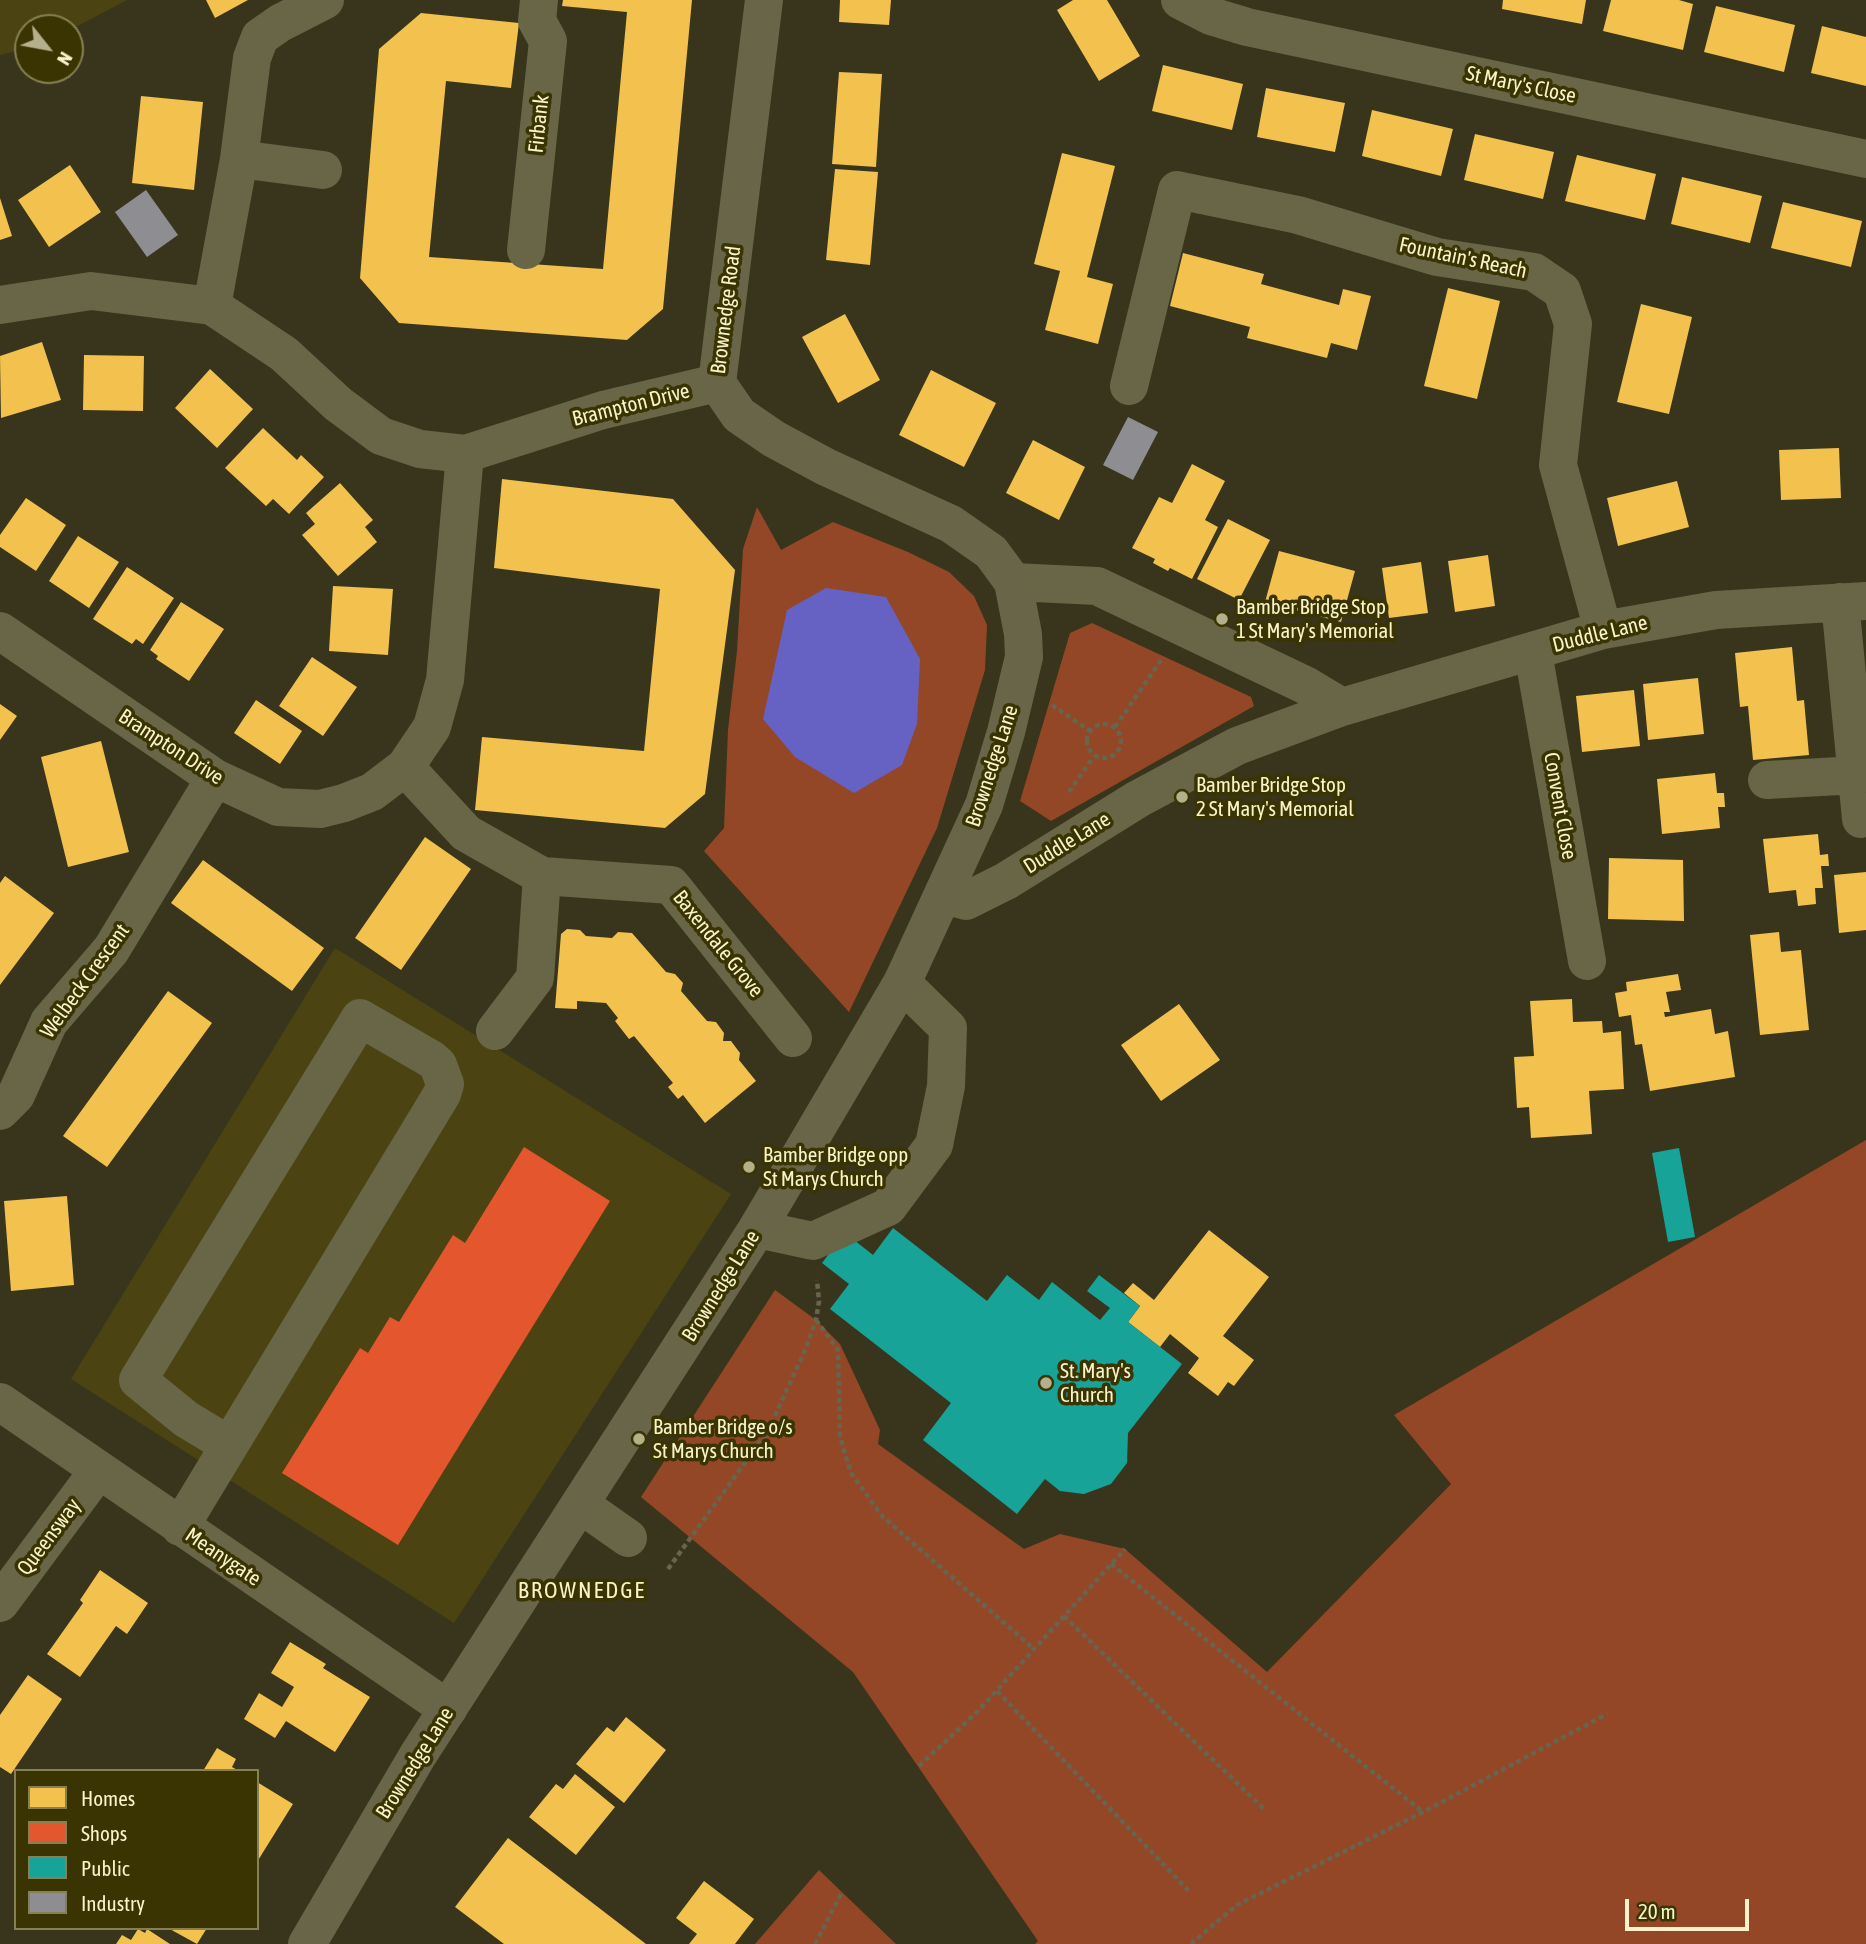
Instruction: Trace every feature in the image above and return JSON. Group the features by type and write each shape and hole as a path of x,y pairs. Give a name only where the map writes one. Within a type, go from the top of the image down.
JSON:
{"main road":[{"name":"Brownedge Road","path":"764,0 717,383 739,415 774,439 826,467 951,524 991,552 1013,582"},
{"name":"Brownedge Lane","path":"307,1944 448,1709 757,1229 902,983 984,805 1019,681 1024,657 1023,634 1013,582"}],"street":[{"path":"212,306 239,159 250,69 260,37 280,23 325,0"},
{"name":"Firbank","path":"526,250 548,41 537,21 540,0"},
{"name":"St Mary's Close","path":"1180,0 1211,16 1247,27 1866,159"},
{"path":"239,159 323,170"},
{"name":"Fountain's Reach","path":"1129,386 1167,188 1298,215 1437,257 1534,272 1562,291 1573,324 1558,465 1603,630"},
{"name":"Brampton Drive","path":"0,304 92,291 212,306 284,354 338,404 381,436 420,449 465,454 603,410 717,383"},
{"name":"Brampton Drive","path":"0,631 215,778 278,807 320,809 372,792 405,767 432,727 444,680 465,454"},
{"path":"1013,582 1097,586 1307,686 1342,706"},
{"path":"1853,601 1861,819"},
{"name":"Duddle Lane","path":"944,895 966,901 1006,881 1138,799 1237,746 1342,706 1603,630 1716,610 1853,601"},
{"name":"Convent Close","path":"1533,652 1587,961"},
{"name":"Baxendale Grove","path":"405,767 466,833 542,876 671,885 793,1038"},
{"path":"1768,780 1858,775"},
{"name":"Welbeck Crescent","path":"0,1111 16,1095 49,1022 111,950 215,778"},
{"path":"495,1031 535,978 542,876"},
{"path":"757,1229 813,1241 888,1207 934,1145 946,1086 948,1028 902,983"},
{"path":"180,1527 442,1094 445,1084 438,1065 360,1018 138,1380 186,1419 229,1445"},
{"name":"Meanygate","path":"0,1402 448,1709"},
{"name":"Queensway","path":"0,1603 98,1471"},
{"path":"581,1505 628,1538"}],"path":[{"path":"1115,727 1184,628"},
{"path":"1102,723 1115,727 1122,739 1118,751 1107,758 1094,756 1086,744 1089,730 1102,723"},
{"path":"668,1569 768,1431 806,1348 816,1320 819,1301 813,1241"},
{"path":"816,1320 838,1350 840,1437 851,1473 882,1516 1034,1649"},
{"path":"919,1766 997,1691 1125,1549"},
{"path":"1111,1564 1423,1811"},
{"path":"1064,1616 1266,1811"},
{"path":"997,1691 1190,1892"},
{"path":"1191,1944 1237,1905 1607,1714"},
{"path":"815,1944 842,1892"}],"shaded area":[{"path":"0,0 127,0 84,23 84,14 14,14 14,52 0,55"},
{"path":"757,507 781,550 833,522 908,552 949,572 974,596 987,625 985,670 937,828 849,1012 704,851 724,828 728,730 737,651 743,549"},
{"path":"826,588 886,597 920,659 917,724 902,765 854,793 795,757 763,719 787,610"},
{"path":"1092,623 1251,697 1254,706 1051,821 1020,801 1070,633"},
{"path":"335,948 731,1194 454,1623 71,1379"},
{"path":"1866,1140 1866,1944 1035,1944 1038,1941 853,1672 641,1497 775,1290 816,1320 840,1344 880,1430 878,1444 1024,1549 1060,1534 1125,1549 1267,1672 1451,1484 1394,1415"},
{"path":"819,1870 896,1944 755,1944"}],"building: Homes":[{"path":"206,0 248,0 215,18"},
{"path":"563,0 692,0 663,309 627,340 399,323 360,278 379,49 421,13 519,23 511,88 446,81 429,257 603,269 627,12 562,6"},
{"path":"840,0 891,0 889,25 839,22"},
{"path":"1073,0 1107,0 1140,56 1099,81 1057,10"},
{"path":"1503,0 1586,0 1582,24 1502,9"},
{"path":"1611,0 1679,0 1693,4 1683,50 1603,31"},
{"path":"1716,6 1795,25 1784,72 1704,52"},
{"path":"1822,26 1866,37 1866,86 1811,73"},
{"path":"1163,65 1243,84 1232,130 1152,111"},
{"path":"839,72 882,74 876,167 832,164"},
{"path":"1266,88 1345,103 1335,152 1257,137"},
{"path":"141,96 203,102 194,190 132,183"},
{"path":"1372,110 1453,129 1441,176 1362,156"},
{"path":"1475,134 1554,152 1543,199 1464,180"},
{"path":"1062,153 1115,166 1087,277 1113,284 1098,344 1045,330 1060,271 1034,264"},
{"path":"1577,155 1656,174 1645,220 1565,201"},
{"path":"70,165 101,212 49,247 18,200"},
{"path":"835,169 878,172 870,265 826,260"},
{"path":"1682,177 1762,196 1750,243 1671,224"},
{"path":"0,198 12,236 0,240"},
{"path":"1783,202 1862,221 1851,267 1771,248"},
{"path":"1183,253 1264,274 1261,284 1339,305 1343,289 1371,296 1357,350 1331,343 1327,358 1247,338 1250,327 1170,306"},
{"path":"1448,288 1500,301 1477,399 1424,386"},
{"path":"1641,304 1692,317 1669,414 1617,402"},
{"path":"845,314 880,380 838,403 802,337"},
{"path":"42,342 61,400 1,418 0,356"},
{"path":"84,355 144,356 143,411 83,410"},
{"path":"210,369 253,409 217,448 175,408"},
{"path":"931,370 996,403 964,467 899,435"},
{"path":"263,428 297,460 301,455 324,477 289,514 273,499 266,506 225,468"},
{"path":"1033,440 1085,467 1059,520 1006,493"},
{"path":"1839,448 1841,498 1781,500 1779,450"},
{"path":"1192,464 1225,481 1205,520 1218,527 1192,579 1170,568 1168,571 1153,563 1155,559 1132,548 1159,497 1172,503"},
{"path":"502,479 673,499 735,570 705,794 665,828 475,810 482,737 644,751 660,589 494,568"},
{"path":"1677,481 1689,527 1618,546 1607,498"},
{"path":"340,483 373,520 365,527 377,542 338,576 302,535 315,524 306,513"},
{"path":"26,498 66,525 36,571 0,547 0,535"},
{"path":"1228,519 1270,540 1239,600 1197,579"},
{"path":"78,536 119,562 89,608 49,581"},
{"path":"1279,551 1355,571 1341,622 1265,602"},
{"path":"1488,555 1495,606 1455,612 1448,561"},
{"path":"1421,562 1428,613 1389,618 1382,568"},
{"path":"127,567 174,598 143,644 136,639 132,644 93,619"},
{"path":"333,586 393,589 388,655 329,651"},
{"path":"181,602 224,629 189,681 156,659 158,656 150,650"},
{"path":"1792,647 1797,701 1804,700 1809,755 1753,760 1748,706 1740,707 1735,653"},
{"path":"312,657 357,687 323,736 279,706"},
{"path":"1698,678 1704,734 1648,740 1643,684"},
{"path":"1634,690 1640,746 1582,752 1576,696"},
{"path":"256,700 302,731 280,764 234,733"},
{"path":"0,704 17,716 0,740"},
{"path":"101,741 129,852 68,867 41,757"},
{"path":"1715,773 1717,793 1724,793 1725,807 1718,807 1720,828 1662,834 1657,779"},
{"path":"1818,834 1820,855 1828,854 1829,866 1821,866 1823,888 1815,888 1816,904 1798,906 1796,890 1769,893 1763,839"},
{"path":"425,837 471,869 401,970 355,938"},
{"path":"1609,858 1683,860 1684,921 1608,919"},
{"path":"203,860 324,948 292,991 171,903"},
{"path":"1866,872 1866,930 1839,933 1834,875"},
{"path":"5,876 54,913 0,985 0,883"},
{"path":"567,929 580,930 586,936 612,938 618,932 632,933 666,972 675,974 683,983 681,991 707,1021 716,1022 724,1033 723,1041 731,1041 740,1053 739,1060 756,1081 705,1123 683,1095 678,1099 668,1087 673,1083 634,1036 629,1039 615,1021 618,1018 606,1003 577,1001 577,1009 555,1008 561,934"},
{"path":"1779,932 1781,952 1801,950 1809,1030 1760,1035 1750,935"},
{"path":"1678,974 1681,990 1666,992 1670,1012 1664,1012 1665,1017 1711,1009 1715,1034 1728,1031 1735,1077 1650,1091 1642,1044 1635,1045 1631,1015 1619,1017 1615,993 1627,991 1626,982"},
{"path":"168,991 212,1023 107,1167 63,1136"},
{"path":"1572,999 1573,1022 1602,1021 1603,1033 1621,1031 1624,1089 1589,1091 1592,1134 1531,1138 1529,1107 1517,1108 1514,1057 1534,1056 1530,1001"},
{"path":"1179,1004 1220,1060 1161,1101 1121,1045"},
{"path":"67,1196 74,1285 11,1291 4,1201"},
{"path":"1209,1230 1269,1277 1223,1336 1254,1360 1234,1386 1228,1382 1218,1396 1188,1373 1199,1358 1170,1334 1160,1347 1128,1322 1140,1306 1124,1293 1133,1283 1154,1300"},
{"path":"100,1570 148,1603 127,1634 116,1626 80,1677 47,1654 83,1603 80,1600"},
{"path":"290,1642 326,1664 323,1668 370,1697 335,1752 286,1721 275,1738 244,1719 259,1693 282,1707 294,1687 271,1673"},
{"path":"28,1675 62,1699 11,1774 0,1767 0,1715"},
{"path":"626,1717 666,1750 624,1803 576,1764 607,1727 614,1732"},
{"path":"217,1748 236,1759 232,1767 236,1769 204,1769"},
{"path":"575,1774 615,1807 576,1855 529,1817 556,1784 563,1789"},
{"path":"259,1783 293,1804 259,1859"},
{"path":"508,1838 646,1944 504,1944 455,1907"},
{"path":"704,1881 754,1919 735,1944 689,1944 697,1934 676,1918"},
{"path":"137,1930 145,1933 149,1930 170,1944 116,1944 122,1935 131,1940"},
{"path":"172,1930 206,1930 197,1944"}],"building: Shops":[{"path":"524,1147 610,1201 398,1545 282,1473 360,1348 368,1353 390,1317 399,1322 453,1235 465,1243"}],"building: Public":[{"path":"1679,1148 1695,1237 1668,1242 1652,1153"},
{"name":"St. Mary's Church","path":"893,1228 987,1301 1007,1275 1039,1300 1052,1282 1100,1320 1110,1308 1087,1291 1099,1275 1140,1306 1128,1322 1182,1364 1128,1433 1127,1463 1111,1484 1084,1494 1060,1491 1045,1479 1017,1514 923,1440 951,1403 830,1309 849,1284 822,1263 845,1233 873,1255"}],"building: Industry":[{"path":"146,190 178,235 147,257 115,212"},
{"path":"1128,417 1158,432 1133,480 1103,465"}],"place":[{"name":"Bamber Bridge Stop 1 St Mary's Memorial","path":"1222,619"},
{"name":"Bamber Bridge Stop 2 St Mary's Memorial","path":"1182,797"},
{"name":"Bamber Bridge opp St Marys Church","path":"749,1167"},
{"name":"St. Mary's Church","path":"1046,1383"},
{"name":"Bamber Bridge o/s St Marys Church","path":"639,1439"}],"district":[{"name":"BROWNEDGE","path":"582,1591"}]}
